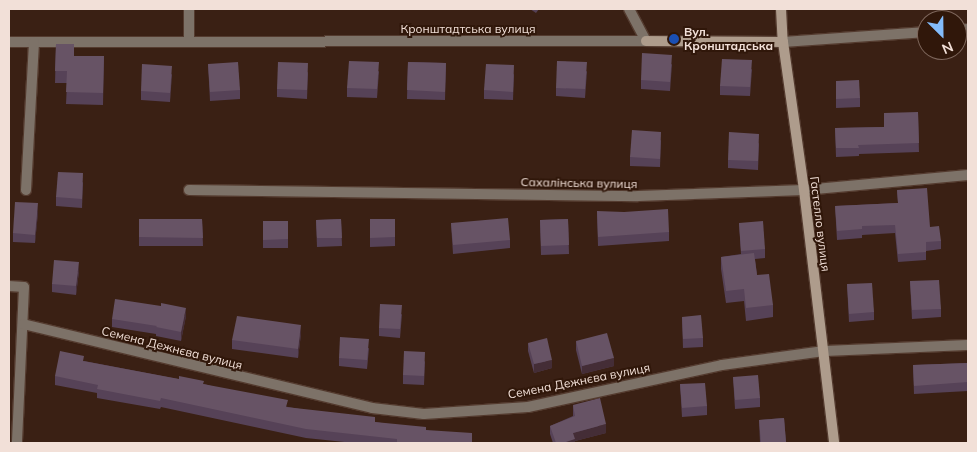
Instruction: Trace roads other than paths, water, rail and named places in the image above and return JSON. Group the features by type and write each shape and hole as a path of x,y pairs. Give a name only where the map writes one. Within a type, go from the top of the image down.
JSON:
{"street":[{"path":"188,41 189,9"},
{"path":"629,9 646,41"},
{"name":"Гастелло вулиця","path":"781,9 783,42 804,190 834,443"},
{"name":"Кронштадтська вулиця","path":"9,42 646,41 674,39 783,42 917,33"},
{"path":"26,190 34,42"},
{"name":"Сахалінська вулиця","path":"189,190 638,196 804,190 968,175"},
{"path":"9,286 24,287 17,443"},
{"name":"Семена Дежнєва вулиця","path":"23,324 372,408 424,414 528,407 722,365 824,352 968,345"}],"place":[{"name":"Вул. Кронштадська","path":"674,39"}]}
